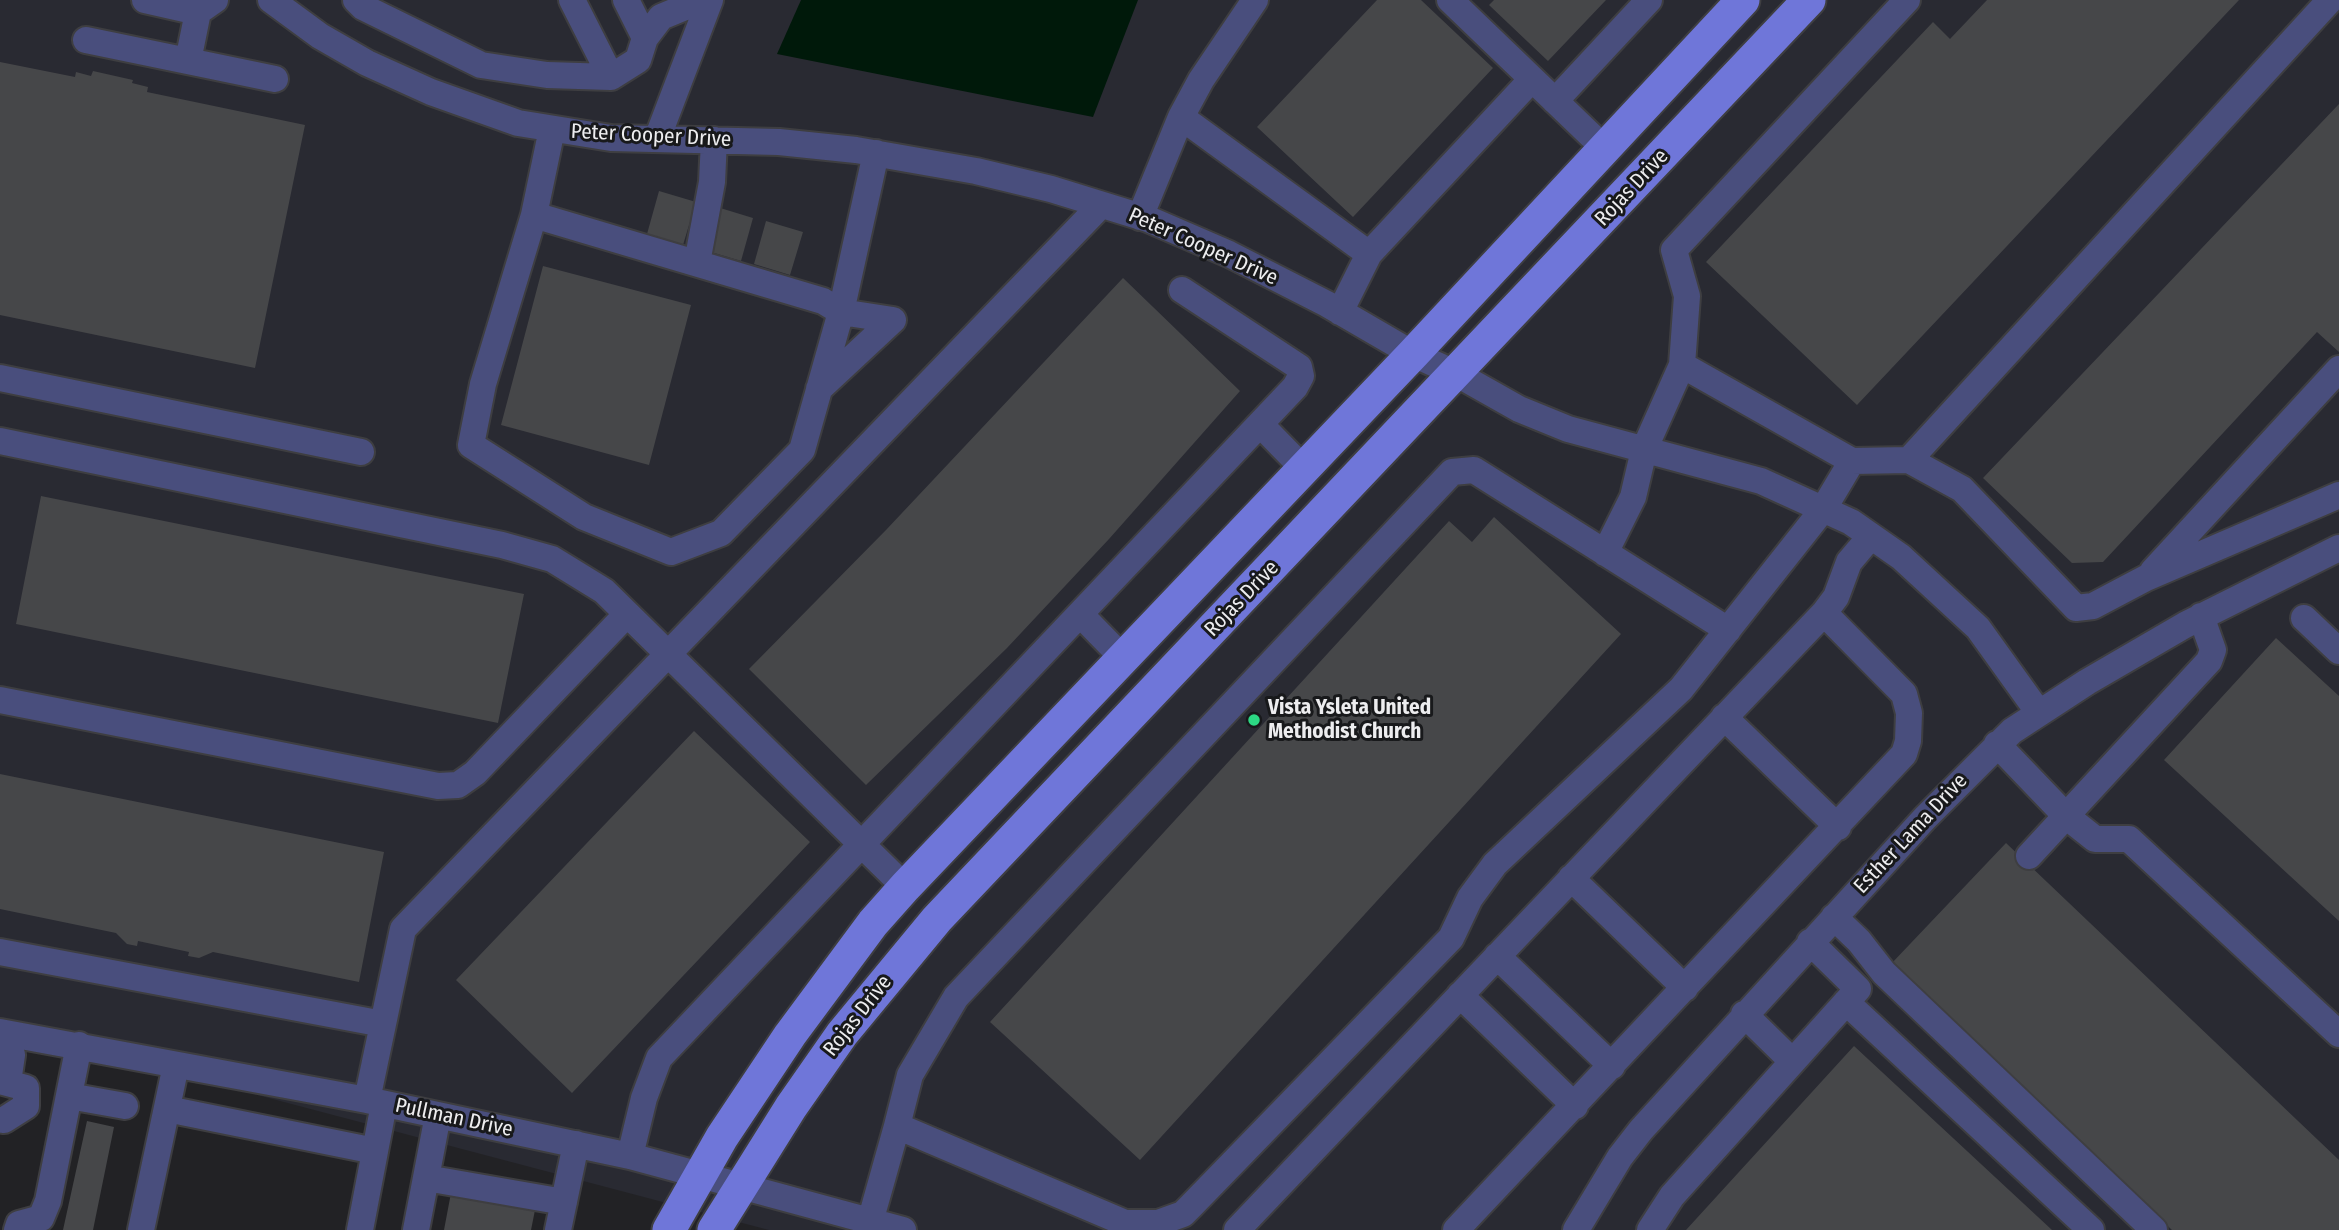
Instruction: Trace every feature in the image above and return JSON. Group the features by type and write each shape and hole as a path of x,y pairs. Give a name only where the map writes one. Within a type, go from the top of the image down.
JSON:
{"main road":[{"name":"Rojas Drive","path":"669,1230 790,1035 873,923 1413,354 1603,147 1743,0"},
{"name":"Rojas Drive","path":"715,1230 842,1034 937,919 1809,0"}],"street":[{"path":"145,0 206,6 188,61"},
{"name":"Peter Cooper Drive","path":"271,0 320,36 367,63 485,113 582,135 779,142 876,153 976,171 1140,217 1229,254 1518,409 1555,424 1761,481 1824,508 1871,536 1941,591 1978,628 2039,713"},
{"path":"356,0 363,7 481,65 547,75 611,77 638,60 645,38 661,17 702,0"},
{"path":"572,0 611,77"},
{"path":"626,0 645,38"},
{"path":"657,139 710,0"},
{"path":"1140,217 1181,117 1201,80 1255,0"},
{"path":"1450,0 1603,147"},
{"path":"1555,101 1649,0"},
{"path":"1605,553 1633,497 1644,450 1682,365 1687,296 1674,250 1907,0"},
{"path":"1909,460 2330,0"},
{"path":"86,40 275,79"},
{"path":"1340,312 1369,254 1532,79"},
{"path":"1181,117 1369,254"},
{"path":"552,129 534,215 483,384 471,445 584,517 671,552 722,533 802,450 841,312 876,153"},
{"path":"697,263 712,182 714,140"},
{"path":"360,1230 375,1151 383,1024 404,929 670,656 1101,205"},
{"path":"534,215 823,301 841,312 892,320 819,389"},
{"path":"630,1156 644,1098 659,1058 1295,387 1301,376 1299,367 1182,290"},
{"path":"1682,365 1852,461 1909,460 1962,489 2076,608 2094,606 2146,578 2339,495"},
{"path":"2146,578 2339,369"},
{"path":"0,379 361,452"},
{"path":"1261,424 1303,468"},
{"path":"0,441 514,548 552,559 604,591 905,887"},
{"path":"897,1126 1124,1226 1158,1223 1184,1214 1451,937 1471,898 1495,864 1681,689 1824,508 1852,461"},
{"path":"886,1227 897,1126 909,1075 956,997 1148,798 1452,472 1474,470 1728,630"},
{"path":"1237,1230 1824,612 1836,597 1849,562 1871,536"},
{"name":"Esther Lama Drive","path":"1578,1230 1620,1157 1744,1014 1997,744 2039,713 2120,662 2201,616 2339,548"},
{"path":"1456,1230 1904,754 1908,741 1909,713 1898,686 1824,612"},
{"path":"0,700 439,786 458,785 474,773 627,614"},
{"path":"1080,614 1122,658"},
{"path":"2029,856 2209,661 2213,650 2201,616"},
{"path":"2304,618 2339,651"},
{"path":"1724,717 1838,827"},
{"path":"1997,744 2066,816 2095,839 2129,839 2339,1034"},
{"path":"1571,878 1685,988"},
{"path":"1834,917 1859,941 1884,973 2154,1230"},
{"path":"1650,1230 1672,1196 1858,989 1810,942"},
{"path":"0,952 383,1024"},
{"path":"1497,956 1612,1066"},
{"path":"1460,995 1574,1106"},
{"path":"1846,1002 2091,1230"},
{"path":"1744,1014 1793,1061"},
{"path":"3,1041 12,1055 4,1081 26,1088 26,1106 4,1120"},
{"name":"Pullman Drive","path":"3,1041 79,1045 376,1102 576,1144 741,1187 822,1220 886,1227"},
{"path":"12,1225 41,1218 48,1201 79,1045"},
{"path":"141,1230 176,1065"},
{"path":"69,1096 125,1106"},
{"path":"167,1109 375,1151"},
{"path":"416,1230 438,1115"},
{"path":"558,1230 576,1144"},
{"path":"426,1178 564,1202"}],"shaded area":[{"path":"0,0 2339,0 2339,1230 769,1230 0,1027"},
{"path":"801,0 1138,0 1093,117 777,54"}],"building":[{"path":"1377,0 1421,0 1493,68 1353,217 1257,127"},
{"path":"1494,0 1606,0 1548,61 1489,5"},
{"path":"1987,0 2239,0 1857,405 1706,262 1933,22 1950,39"},
{"path":"0,62 75,77 76,72 91,76 93,71 133,80 132,83 148,87 147,92 305,125 255,368 0,315"},
{"path":"2339,104 2339,352 2317,332 2103,562 2072,563 1983,478"},
{"path":"659,191 696,202 683,245 647,234"},
{"path":"717,207 753,218 741,261 704,250"},
{"path":"766,221 803,232 790,275 754,264"},
{"path":"543,266 691,305 649,465 501,425"},
{"path":"1123,278 1240,391 1109,539 1007,648 866,785 749,669 886,530"},
{"path":"41,496 524,594 498,723 16,624"},
{"path":"1494,517 1621,634 1140,1160 990,1022 1449,521 1472,542"},
{"path":"2276,638 2339,696 2339,921 2164,760"},
{"path":"694,731 810,842 572,1093 456,980"},
{"path":"0,774 384,852 359,982 213,952 199,958 188,956 189,952 138,941 137,946 127,944 116,933 0,909"},
{"path":"2006,843 2339,1160 2339,1230 2172,1230 1891,964"},
{"path":"1854,1046 2052,1230 1686,1230"},
{"path":"87,1121 114,1127 93,1230 63,1230"},
{"path":"451,1193 535,1210 531,1230 444,1230"}],"place":[{"name":"Vista Ysleta United Methodist Church","path":"1254,720"}]}
